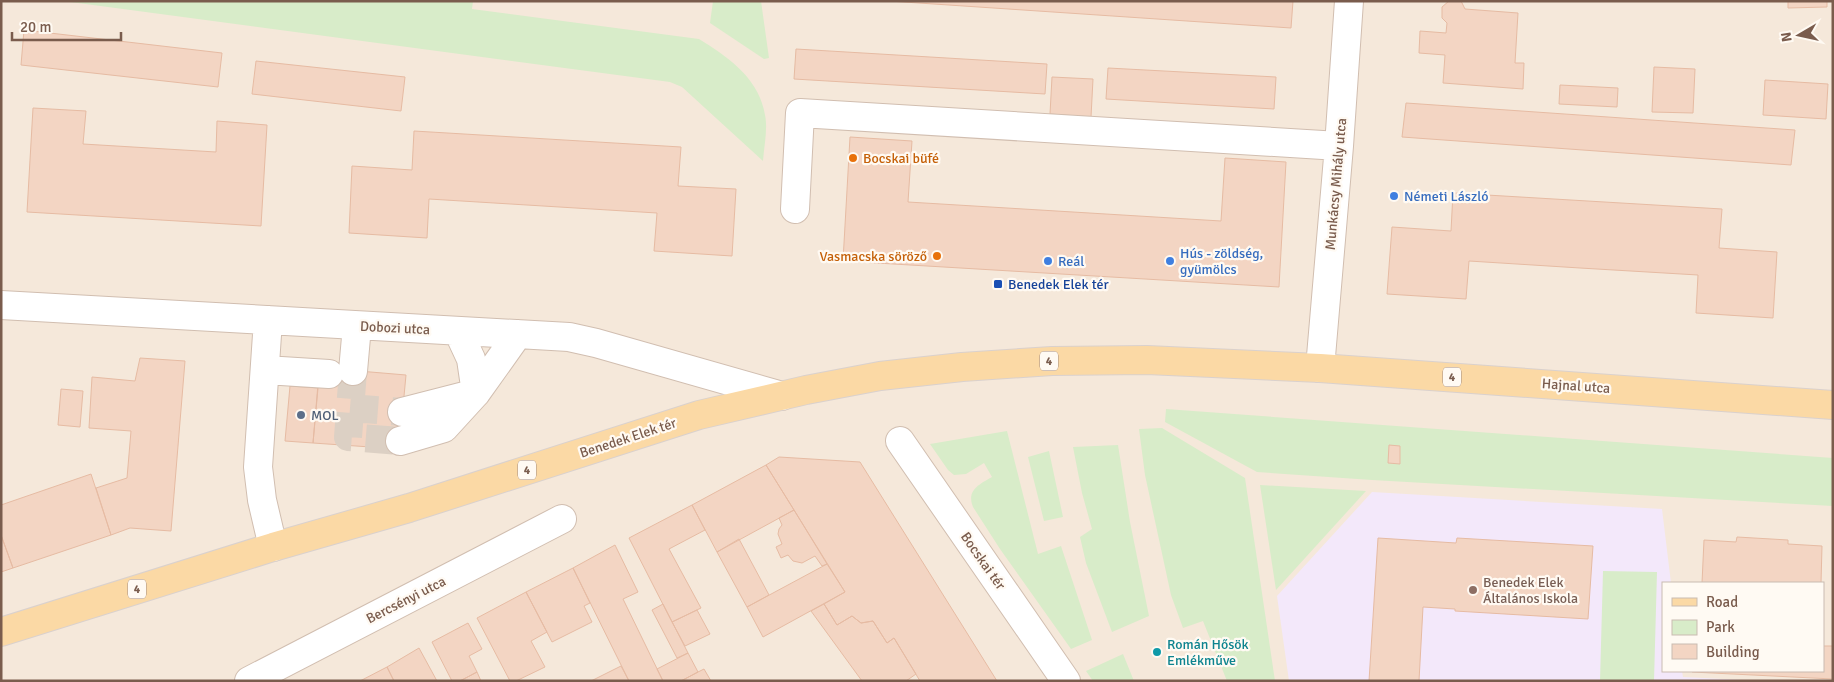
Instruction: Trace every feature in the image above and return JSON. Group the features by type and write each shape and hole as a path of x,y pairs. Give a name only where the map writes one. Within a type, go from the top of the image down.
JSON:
{"main road":[{"name":"Benedek Elek tér","path":"273,547 409,508 699,415 880,376 962,367 1052,361 1147,360 1320,368"},
{"name":"Hajnal utca","path":"1320,368 1833,405"},
{"name":"4","path":"1,632 273,547"}],"street":[{"name":"Munkácsy Mihály utca","path":"1320,368 1349,1"},
{"path":"795,209 800,113 1339,146"},
{"name":"Dobozi utca","path":"1,305 569,337 782,396"},
{"path":"268,320 258,467 262,500 273,547"},
{"path":"265,370 341,373 357,326"},
{"path":"458,332 471,359 476,393"},
{"path":"400,441 444,428 476,393 518,334"},
{"path":"402,412 476,393"},
{"name":"Bocskai tér","path":"900,441 1066,681"},
{"name":"Bercsényi utca","path":"249,681 562,519"}],"shaded area":[{"path":"1,1 1833,1 1833,681 1,681"},
{"name":"Benedek Elek Általános Iskola","path":"1372,492 1662,509 1671,582 1662,582 1662,672 1682,672 1683,677 1763,681 1289,681 1277,596"}],"green space":[{"path":"63,1 473,1 472,9 699,39 731,61 749,79 756,90 762,102 766,120 763,161 682,87 670,82"},
{"path":"713,1 761,1 769,58 764,59 710,23"},
{"path":"1166,409 1833,458 1833,506 1257,472 1165,422"},
{"path":"1162,428 1245,478 1275,681 1227,681 1203,621 1183,628 1171,595 1145,475 1139,429"},
{"path":"1007,431 1038,554 1061,546 1092,640 1071,649 1000,549 973,507 971,496 975,488 992,477 984,463 966,474 954,475 948,470 930,444"},
{"path":"1118,445 1130,522 1149,616 1112,632 1086,563 1080,537 1092,529 1082,493 1073,447"},
{"path":"1049,451 1063,517 1044,521 1028,457"},
{"path":"1260,485 1366,491 1276,590"},
{"path":"1603,571 1657,572 1654,681 1600,681"},
{"path":"1123,654 1134,681 1093,681 1086,671"}],"building":[{"path":"889,1 1293,1 1291,28"},
{"path":"1449,1 1461,1 1465,9 1518,13 1515,63 1524,63 1523,89 1443,83 1445,55 1419,53 1420,31 1446,33 1447,23 1442,18 1442,7"},
{"path":"1788,1 1827,1 1827,7 1788,8"},
{"path":"24,30 222,53 218,87 21,65"},
{"path":"796,49 1047,64 1045,94 794,79"},
{"path":"256,61 405,77 401,111 252,94"},
{"path":"1654,67 1695,69 1693,113 1652,112"},
{"path":"1108,68 1276,77 1274,109 1106,99"},
{"path":"1052,77 1093,79 1091,117 1050,114"},
{"path":"1765,80 1828,84 1826,119 1763,115"},
{"path":"1560,85 1618,88 1617,107 1559,104"},
{"path":"1406,103 1795,130 1791,165 1402,137"},
{"path":"33,108 86,111 83,144 216,152 217,121 267,125 261,226 27,212"},
{"path":"414,131 681,147 678,186 736,189 732,256 654,251 657,213 429,199 427,238 349,233 352,166 412,170"},
{"path":"850,137 912,141 908,202 1221,221 1225,158 1286,162 1279,287 843,261"},
{"path":"1453,193 1722,209 1719,248 1777,252 1773,318 1696,313 1698,275 1469,261 1466,299 1387,294 1392,227 1451,231"},
{"path":"140,358 185,361 171,531 130,528 111,535 96,488 127,478 131,431 89,428 92,377 135,381"},
{"path":"335,369 406,375 399,449 313,443 318,384"},
{"name":"MOL","path":"290,386 318,388 313,443 285,441"},
{"path":"61,389 83,391 80,427 58,425"},
{"path":"1389,445 1400,446 1400,464 1388,463"},
{"path":"779,457 860,462 997,681 920,681 894,638 887,643 873,621 861,623 852,616 837,625 824,604 845,592 766,465"},
{"path":"766,465 794,510 717,552 692,505"},
{"path":"91,474 111,535 13,568 1,535 1,505"},
{"path":"692,505 705,530 669,549 701,608 672,622 629,538"},
{"path":"794,510 827,564 822,566 815,556 802,563 793,561 788,555 781,558 776,547 782,544 778,534 782,525 779,518"},
{"path":"1,535 13,568 1,572"},
{"path":"1737,537 1788,540 1788,544 1822,546 1821,582 1702,582 1704,540 1736,542"},
{"path":"1378,538 1456,543 1457,538 1593,546 1588,619 1455,611 1455,609 1423,607 1419,681 1369,681"},
{"path":"739,539 769,595 747,607 717,552"},
{"path":"615,545 638,592 623,599 663,681 629,681 573,568"},
{"path":"827,564 845,592 763,637 747,607"},
{"path":"573,568 590,603 584,606 592,622 552,642 526,592"},
{"path":"526,592 547,632 531,641 545,667 516,681 510,681 477,618"},
{"path":"663,604 688,653 677,658 652,610"},
{"path":"824,604 837,625 852,616 861,623 873,621 887,643 894,638 916,674 906,681 862,681 811,611"},
{"path":"697,610 710,634 685,646 672,622"},
{"path":"468,623 482,649 469,656 477,672 460,681 452,681 432,642"},
{"path":"1824,646 1833,646 1833,679 1692,672 1824,672"},
{"path":"419,648 437,681 394,681 387,667"},
{"path":"688,653 698,672 681,681 663,681 657,669"},
{"path":"621,666 629,681 591,681"},
{"path":"387,667 394,681 360,681"},
{"path":"704,669 711,681 681,681 698,672"},
{"path":"477,672 481,681 460,681"}],"tunnel":[{"path":"353,371 348,437 400,441"},
{"path":"350,408 402,412"}],"place":[{"name":"Bocskai büfé","path":"853,158"},
{"name":"Németi László","path":"1394,196"},
{"name":"Vasmacska söröző","path":"937,256"},
{"name":"Reál","path":"1048,261"},
{"name":"Hús - zöldség, gyümölcs","path":"1170,261"},
{"name":"Benedek Elek tér","path":"998,284"},
{"name":"MOL","path":"301,415"},
{"name":"Benedek Elek Általános Iskola","path":"1473,590"},
{"name":"Román Hősök Emlékműve","path":"1157,652"}]}
